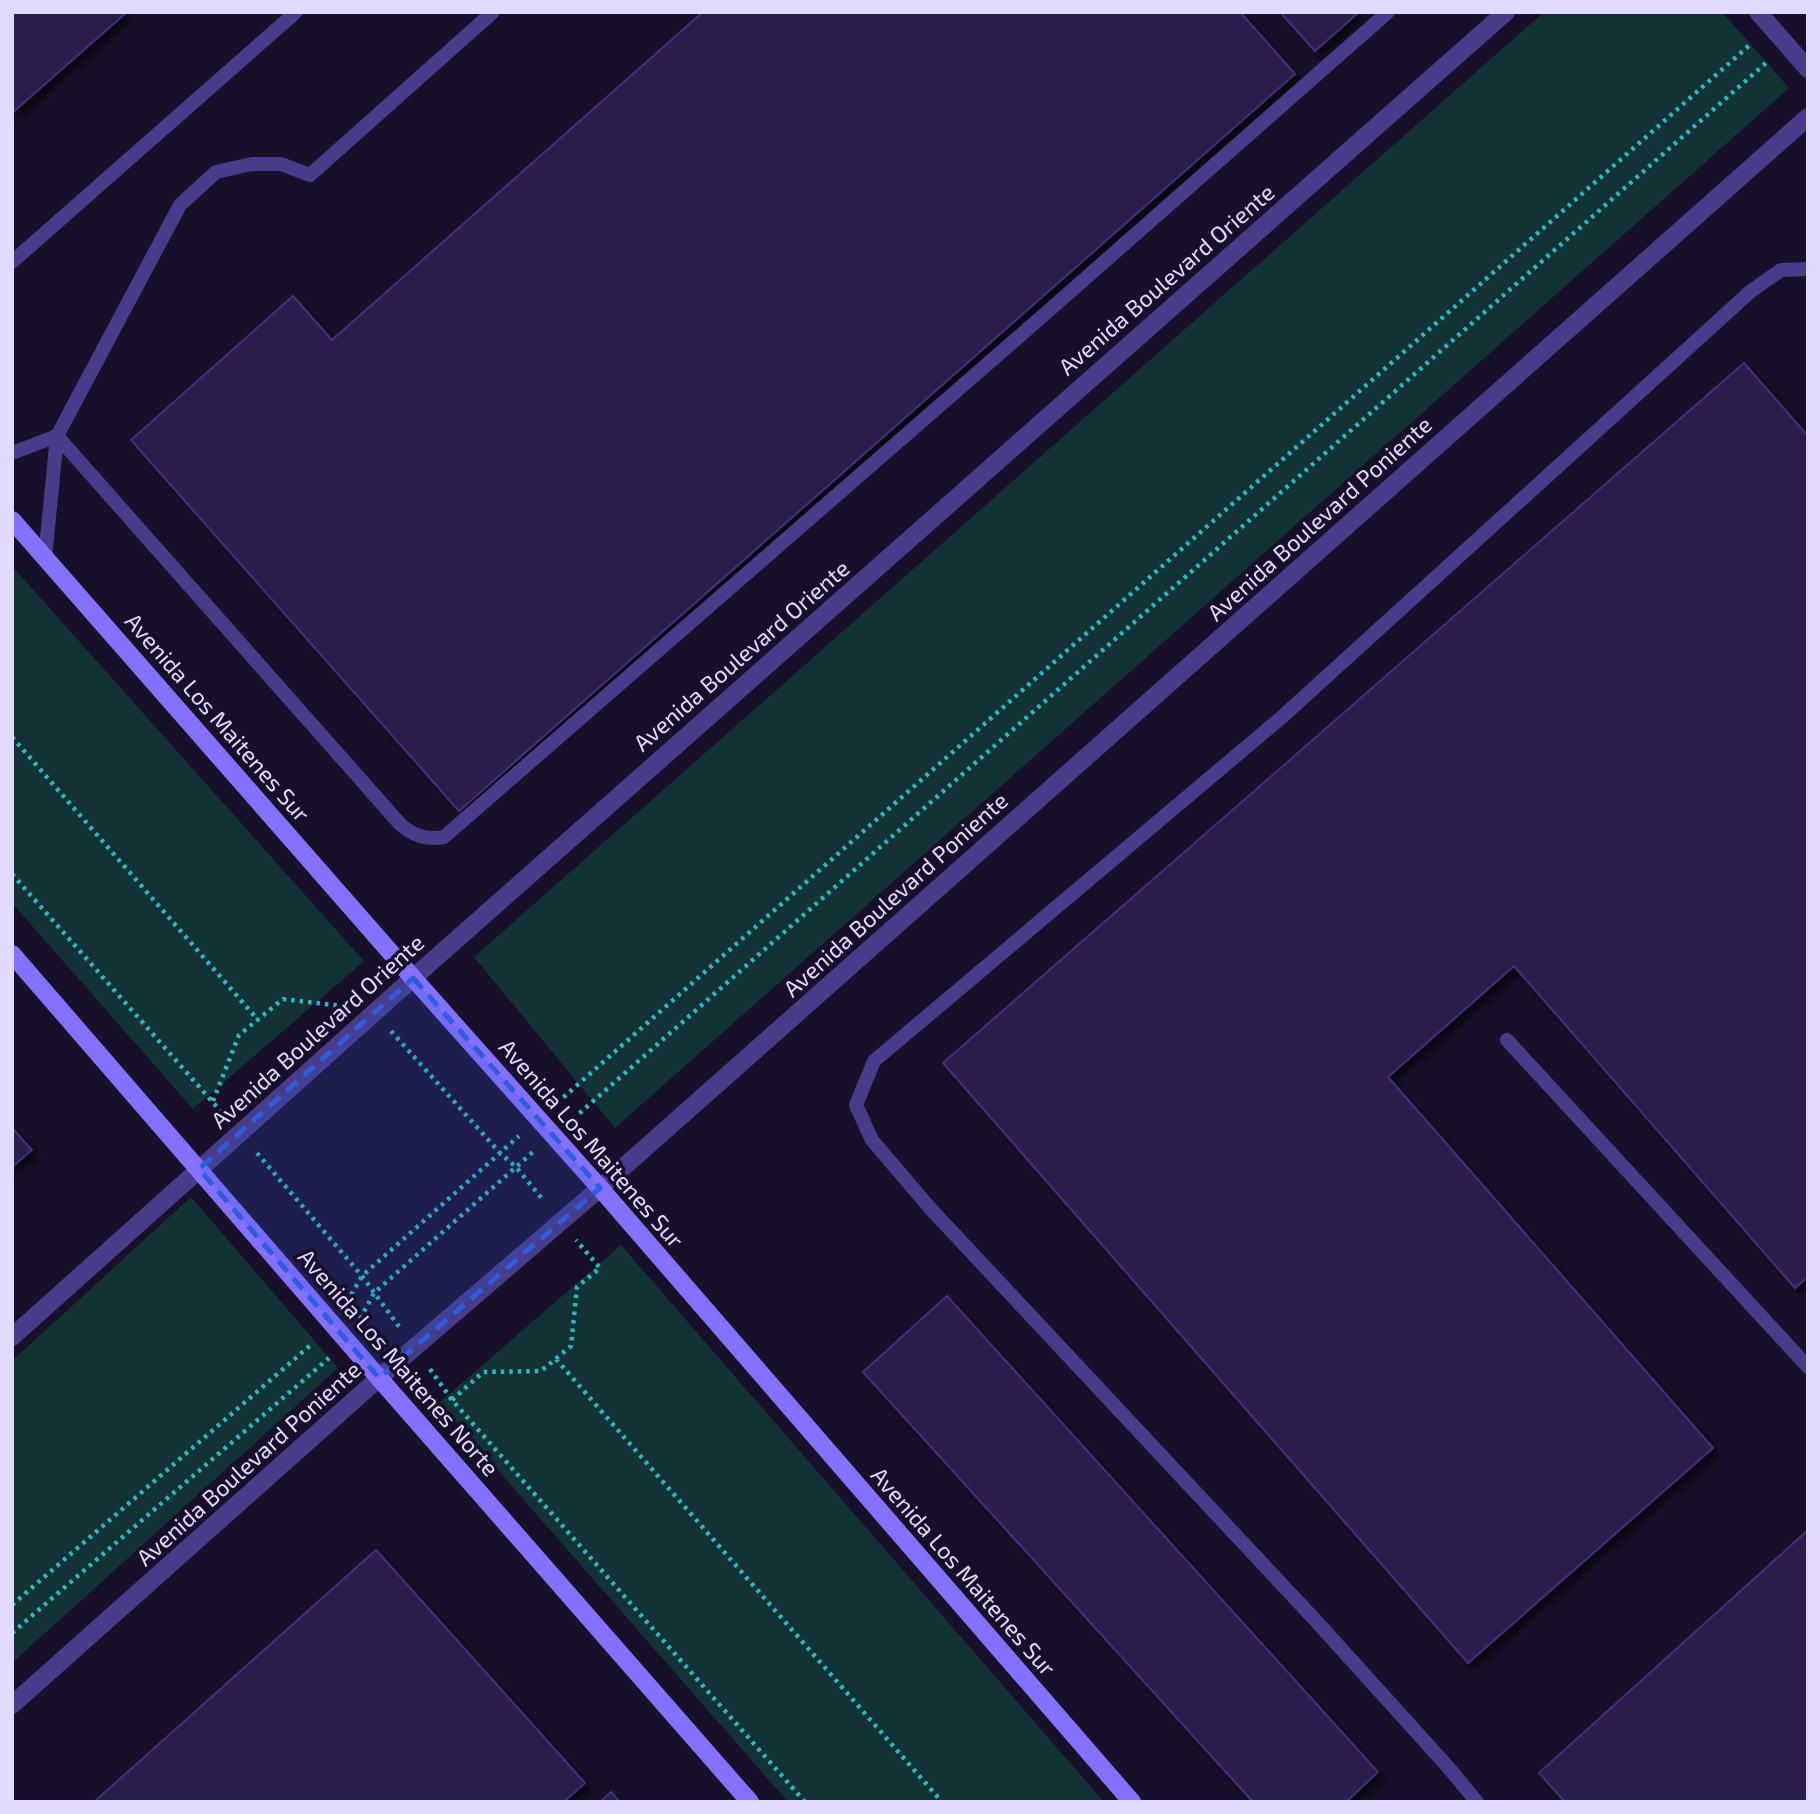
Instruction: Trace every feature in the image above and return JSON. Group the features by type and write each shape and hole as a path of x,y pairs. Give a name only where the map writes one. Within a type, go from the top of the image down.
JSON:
{"street":[{"name":"Avenida Boulevard Oriente","path":"12,1336 374,1012 1506,12"},
{"path":"1758,12 1808,69"},
{"name":"Avenida Boulevard Poniente","path":"12,1705 379,1378 600,1188 1808,117"},
{"name":"Avenida Los Maitenes Sur","path":"12,520 600,1188 1132,1802"},
{"name":"Avenida Los Maitenes Norte","path":"12,954 750,1802"}],"lane":[{"path":"12,262 296,12"},
{"path":"45,558 57,436 180,205 216,172 228,169 252,164 281,164 310,175 493,12"},
{"path":"57,436 400,824 410,833 422,838 444,837 1388,12"},
{"path":"1477,1802 1317,1622 929,1207 872,1140 856,1105 874,1061 1282,717 1751,291 1781,270 1808,269"},
{"path":"12,453 57,436"},
{"path":"1507,1040 1808,1367"}],"path":[{"path":"12,1605 334,1325 362,1276 1771,27"},
{"path":"12,1633 348,1341 374,1293 1786,45"},
{"path":"12,737 258,1020"},
{"path":"213,1101 239,1035 283,999 334,1004 374,1012 500,1153 516,1167 600,1268 577,1287 571,1346 541,1371 483,1371 452,1400"},
{"path":"555,1359 942,1802"}],"highlighted area":[{"path":"413,978 600,1188 379,1378 199,1169"}],"green space":[{"path":"1544,12 1722,12 1789,88 615,1128 474,957"},
{"path":"12,566 364,961 193,1109 12,903"},
{"path":"191,1197 338,1368 12,1663 12,1361"},
{"path":"621,1245 1104,1802 788,1802 439,1403"}],"building":[{"path":"12,12 127,12 12,113"},
{"path":"703,12 1240,12 1295,74 459,811 131,440 293,296 332,340"},
{"path":"1280,12 1359,12 1315,51"},
{"path":"1744,363 1808,436 1808,1277 1795,1288 1514,966 1388,1077 1713,1448 1468,1663 943,1063"},
{"path":"12,1128 32,1150 12,1167"},
{"path":"947,1296 1378,1772 1346,1802 1253,1802 863,1372"},
{"path":"1808,1530 1808,1802 1565,1802 1539,1773"},
{"path":"376,1550 585,1783 564,1802 94,1802"},
{"path":"611,1792 620,1802 600,1802"}]}
